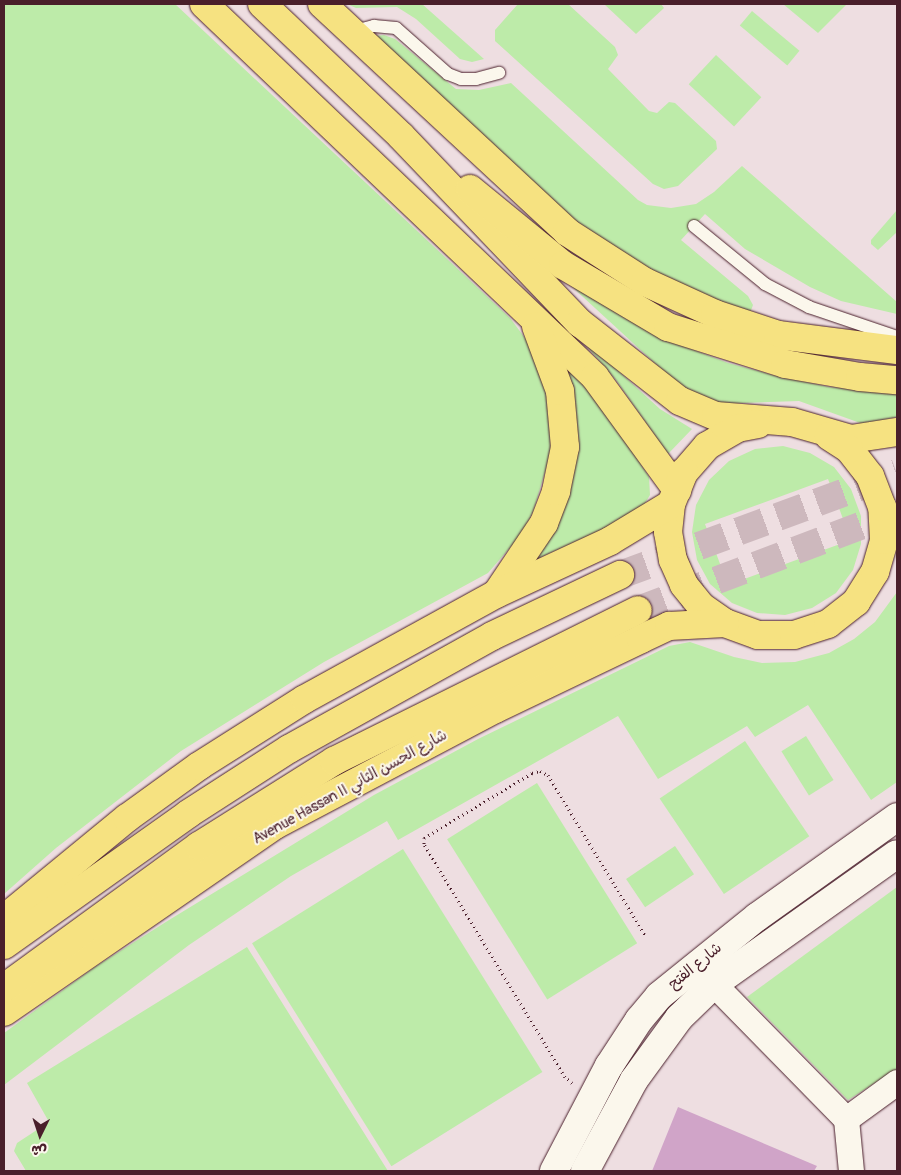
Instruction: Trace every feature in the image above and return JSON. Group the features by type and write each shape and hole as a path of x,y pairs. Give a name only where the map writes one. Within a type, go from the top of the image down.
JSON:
{"highway":[{"path":"204,4 607,390 674,497"},
{"path":"262,4 401,136 580,323 680,401 716,416 800,424 851,439 897,432"},
{"path":"322,4 355,31 567,232 645,282 715,314 778,335 897,350"},
{"path":"401,136 492,205 563,264 650,319 699,338 785,364 860,378 897,380"},
{"path":"496,594 544,523 556,491 565,447 558,384 534,320"},
{"path":"772,421 738,428 707,446 684,472 674,497 668,532 671,551 684,586 702,607 725,623 758,635 794,635 819,626 856,602 875,572 884,540 882,507 870,476 849,449 821,431"},
{"path":"4,919 120,824 199,766 305,699 496,594 610,541 674,497"},
{"path":"875,572 897,553"},
{"path":"4,945 188,814 289,749 492,636 620,575"},
{"path":"4,988 198,846 334,761 521,665 638,610"},
{"name":"Avenue Hassan II شارع الحسن الثاني","path":"4,1012 284,820 495,709 669,626 725,623"}],"street":[{"name":"شارع الفتح","path":"554,1171 592,1098 639,1020 659,996 694,965 897,817"},
{"name":"شارع الفتح","path":"585,1171 648,1058 679,1018 714,984 897,854"},
{"path":"694,965 846,1119 851,1171"},
{"path":"846,1119 897,1082"}],"lane":[{"path":"355,31 374,26 396,28 448,74 460,79 476,79 499,73"},
{"path":"694,226 730,258 765,284 809,307 897,337"}],"path":[{"path":"592,1098 565,1077 424,844 424,838 532,773 540,771 548,776 645,935"}],"green space":[{"path":"4,4 175,4 510,318 534,350 547,387 551,452 533,512 520,536 488,573 324,662 181,751 56,848 4,894"},
{"path":"347,4 422,4 484,59 472,62 460,59 416,19 397,7 356,8"},
{"path":"518,4 568,4 615,47 618,55 608,69 649,111 657,113 669,102 675,103 716,141 717,149 678,186 664,189 653,184 495,41 495,30"},
{"path":"604,4 661,4 664,8 636,34"},
{"path":"783,4 847,4 818,33"},
{"path":"752,11 799,51 787,65 740,26"},
{"path":"384,35 395,39 456,89 479,90 511,83 638,200 647,205 671,208 696,204 714,192 742,166 897,302 897,314 841,301 810,287 745,249 705,214 681,240 748,296 753,305 750,313 742,315 620,255 552,204 374,36"},
{"path":"716,55 761,97 734,127 689,84"},
{"path":"897,210 897,232 878,250 871,244 871,240"},
{"path":"532,250 670,341 728,363 773,375 829,387 897,392 897,417 863,424 799,401 712,404 684,390"},
{"path":"570,327 660,409 692,429 668,454 616,380"},
{"path":"562,361 584,383 638,460 649,477 650,495 639,513 528,563 553,526"},
{"path":"783,446 810,453 834,467 851,489 861,516 861,544 853,570 836,593 812,608 785,615 757,613 732,603 710,584 697,560 692,532 696,505 709,480 729,461 755,449","holes":["828,479 851,540 728,585 705,524"]},
{"path":"897,592 897,782 871,800 808,705 755,737 747,726 658,779 618,716 398,840 387,821 291,876 189,945 4,1085 4,1033 95,967 374,795 478,739 669,646 690,642 734,657 762,663 795,662 829,653 854,639 875,622"},
{"path":"806,736 834,780 809,795 781,751"},
{"path":"745,741 809,836 724,894 660,799"},
{"path":"537,783 637,943 547,999 447,839"},
{"path":"675,846 694,874 645,907 626,879"},
{"path":"403,849 542,1072 391,1166 252,943"},
{"path":"897,887 897,1069 848,1100 747,997"},
{"path":"247,947 388,1171 26,1171 14,1151 17,1143 49,1122 27,1083"}],"building":[{"path":"678,1107 817,1166 814,1171 652,1171"}],"tunnel":[{"path":"620,575 897,473"},
{"path":"638,610 897,512"}]}
